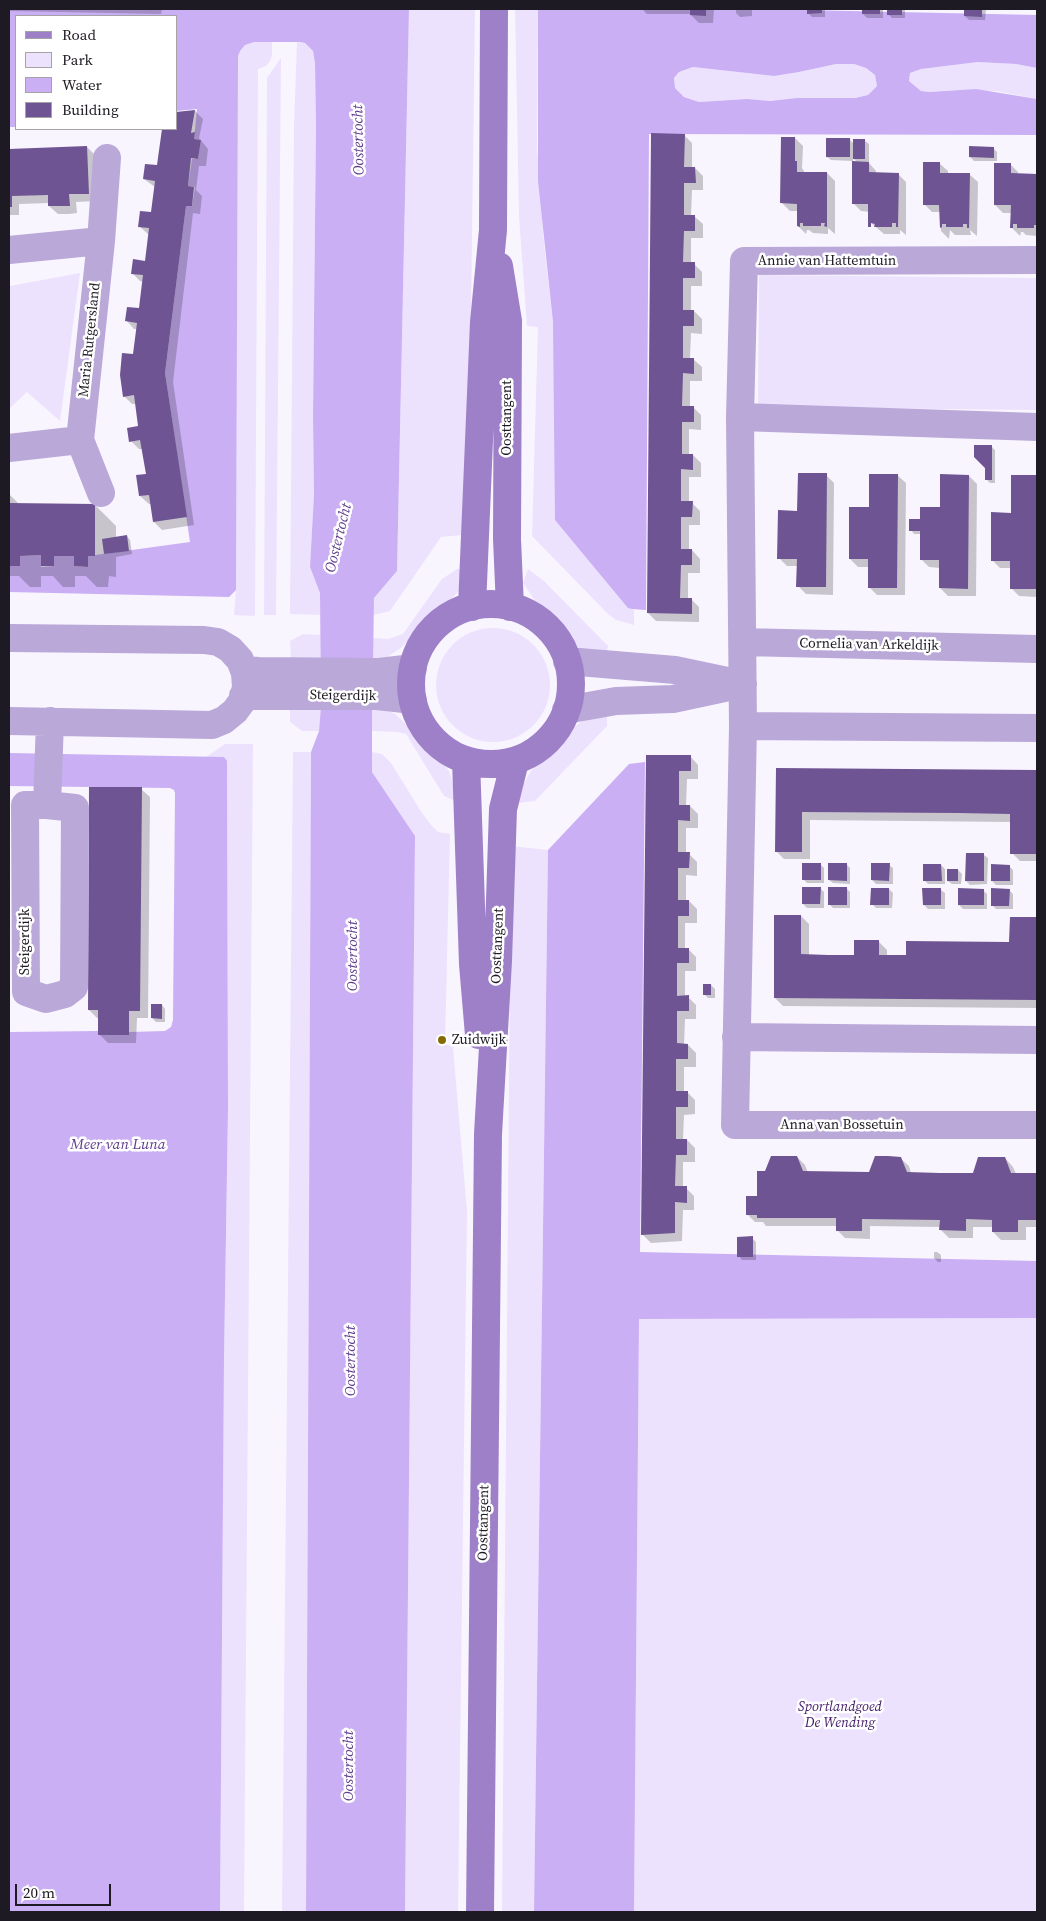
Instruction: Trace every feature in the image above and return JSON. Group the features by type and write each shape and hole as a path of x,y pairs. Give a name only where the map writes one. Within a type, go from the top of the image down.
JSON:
{"main road":[{"name":"Oosttangent","path":"472,607 484,322 493,230 494,9"},
{"name":"Oosttangent","path":"493,230 508,322 507,539 510,607"},
{"path":"492,604 510,607 517,608 539,620 556,638 567,661 571,685 566,710 555,732 537,750 515,761 491,764 466,760 443,749 425,731 414,708 411,684 415,659 426,636 445,619 472,607 492,604"},
{"name":"Oosttangent","path":"466,760 473,964 488,1134"},
{"name":"Oosttangent","path":"480,1912 488,1134 498,961 503,809 515,761"}],"street":[{"name":"Maria Rutgersland","path":"101,493 80,440 101,242 107,158"},
{"path":"9,250 101,242"},
{"name":"Annie van Hattemtuin","path":"743,642 740,417 744,261 1037,260"},
{"path":"740,417 1037,427"},
{"path":"9,448 80,440"},
{"path":"9,638 204,640 218,642 230,649 240,660 244,683 243,700 235,711 224,720 212,725 9,721"},
{"path":"743,642 743,726 1037,728"},
{"name":"Cornelia van Arkeldijk","path":"743,642 1037,649"},
{"path":"567,661 675,670 743,684"},
{"name":"Steigerdijk","path":"244,683 378,684 413,668"},
{"name":"Steigerdijk","path":"378,684 413,700"},
{"path":"566,710 616,701 672,699 743,684"},
{"path":"47,805 50,721"},
{"name":"Anna van Bossetuin","path":"743,726 735,1124 1037,1125"},
{"name":"Steigerdijk","path":"24,805 47,805 75,808 75,818 74,987 65,994 46,999 26,992 24,805"},
{"path":"736,1037 1037,1040"}],"green space":[{"path":"409,9 475,9 470,387 462,535 441,537 390,611 374,615 374,598 397,571"},
{"path":"515,9 538,9 537,146 544,244 553,322 632,609 634,610 634,625 616,620 608,614 532,536 538,327 527,326 519,216"},
{"path":"254,42 272,42 270,61 266,66 258,69 255,616 234,615 236,589 238,56 239,51 245,45"},
{"path":"297,42 305,43 313,51 315,63 314,494 310,567 320,593 320,615 290,614 294,125"},
{"path":"281,58 276,615 264,615 267,78"},
{"path":"978,62 1016,64 1037,68 1037,99 996,91 921,91 909,81 910,73 921,69"},
{"path":"836,64 854,64 866,68 875,75 877,86 868,95 855,98 797,98 770,101 747,99 699,102 684,97 675,88 674,78 679,72 693,67 774,76"},
{"path":"80,273 60,421 27,392 9,409 10,286"},
{"path":"759,275 1037,278 1037,410 758,407"},
{"path":"465,568 461,589 440,610 425,620 402,647 386,658 373,659 373,638 388,639 403,634 442,579 457,569"},
{"path":"528,569 544,581 608,646 606,657 583,653 561,626 538,605 523,583"},
{"path":"493,628 515,633 533,645 545,663 550,685 545,707 533,725 515,737 493,742 471,737 453,725 441,707 436,685 441,663 453,645 471,633"},
{"path":"303,634 321,635 320,661 291,658 290,641"},
{"path":"290,705 321,706 319,731 302,731 290,722"},
{"path":"373,710 387,710 395,714 406,724 412,734 425,748 440,759 449,771 458,799 453,800 444,796 406,734 372,731"},
{"path":"607,715 607,726 535,801 518,803 520,790 531,771 564,735 581,722"},
{"path":"225,744 253,744 244,1912 220,1912 224,1359 228,1108 227,763 224,757 206,757"},
{"path":"293,752 311,752 306,1912 282,1912"},
{"path":"372,752 382,754 391,763 432,826 438,832 450,834 445,1044 453,1047 467,1211 458,1912 405,1912 415,836 372,772"},
{"path":"511,846 548,850 534,1912 502,1912"},
{"name":"Sportlandgoed De Wending","path":"1037,1318 1037,1912 634,1912 639,1319"}],"water":[{"name":"Oostertocht","path":"9,9 409,9 397,571 374,598 372,731 372,772 415,836 405,1912 306,1912 311,752 319,731 321,706 320,593 310,567 314,494 316,125 315,63 313,51 305,43 300,42 254,42 245,45 238,56 236,590 229,597 9,592 9,566 20,566 20,556 41,555 41,567 54,566 54,556 74,556 74,566 87,567 88,556 190,542 165,373 186,206 192,206 195,187 188,186 192,159 198,159 201,140 194,139 197,109 178,111 178,15 15,15 15,127 9,127"},
{"path":"538,9 756,9 1037,15 1037,68 1016,64 978,62 921,69 910,73 909,81 921,91 976,89 1037,99 1037,135 649,134 646,610 628,608 555,520 553,322 538,181","holes":["836,64 854,64 866,68 875,75 877,86 868,95 855,98 797,98 770,101 747,99 699,102 684,97 675,88 674,78 679,72 693,67 774,76"]},
{"name":"Meer van Luna","path":"9,753 224,757 227,761 228,1108 224,1359 220,1912 9,1912 9,1032 98,1031 99,1035 128,1035 129,1032 165,1031 171,1027 173,1020 175,793 170,788 9,786"},
{"path":"645,762 640,1252 1037,1261 1037,1318 639,1319 634,1912 534,1912 548,850 629,764"}],"building":[{"path":"690,9 706,9 706,16 690,15"},
{"path":"807,9 822,9 822,13 807,14"},
{"path":"862,9 880,9 880,14 862,14"},
{"path":"887,9 902,9 902,15 887,15"},
{"path":"964,9 982,9 982,17 964,16"},
{"path":"195,110 191,133 195,132 194,139 201,140 198,159 191,158 188,186 194,187 192,206 186,206 165,373 187,517 153,522 149,495 139,496 136,475 146,474 140,440 129,442 127,428 138,426 134,395 123,397 120,375 122,353 133,354 137,323 125,321 127,307 139,308 143,275 131,274 133,259 145,261 149,228 138,227 140,211 151,212 155,181 143,179 145,164 157,165 162,130 178,130 178,112"},
{"path":"651,133 685,134 684,167 695,167 696,183 684,183 684,215 695,215 695,231 684,231 683,262 695,262 695,278 683,278 683,310 694,310 694,326 683,326 683,358 694,358 694,374 683,373 682,406 694,406 694,422 682,422 682,454 693,454 693,470 681,469 681,501 693,501 692,517 681,517 681,549 692,549 692,565 681,565 680,598 692,598 692,614 647,613"},
{"path":"781,137 795,137 797,172 827,172 827,227 824,226 825,223 821,223 821,226 803,226 803,223 800,223 800,227 797,226 797,204 780,203"},
{"path":"826,138 850,138 850,157 826,157"},
{"path":"853,139 865,139 865,159 853,159"},
{"path":"87,146 89,194 69,194 70,206 48,206 48,195 12,196 12,207 9,207 9,149"},
{"path":"969,146 994,147 994,158 969,157"},
{"path":"852,161 869,162 869,172 899,173 898,227 896,227 896,223 892,223 892,227 874,227 875,224 871,223 871,227 868,227 868,204 852,204"},
{"path":"923,162 940,162 940,173 970,173 969,228 967,228 967,224 963,224 963,227 946,227 946,224 942,224 940,228 939,205 923,205"},
{"path":"994,163 1011,163 1011,173 1037,174 1037,225 1034,225 1034,228 1017,228 1017,224 1013,224 1013,228 1010,228 1011,205 994,205"},
{"path":"974,445 992,445 992,480 985,480 985,468 974,457"},
{"path":"798,473 827,473 826,587 796,587 797,559 777,559 778,510 797,511"},
{"path":"869,474 898,474 897,588 868,588 868,559 849,559 849,507 869,507"},
{"path":"940,474 969,475 968,589 939,588 939,560 920,560 920,531 909,531 909,519 920,519 920,507 940,507"},
{"path":"1011,475 1037,475 1037,589 1010,589 1010,561 991,561 991,512 1011,513"},
{"path":"9,503 95,504 95,556 88,556 88,567 74,566 74,556 54,556 54,566 41,566 41,555 20,556 20,566 9,566"},
{"path":"127,535 129,551 104,554 102,539"},
{"path":"646,755 691,755 691,771 679,771 679,805 690,805 690,821 678,820 678,852 690,852 689,868 678,868 678,900 689,900 689,916 678,916 678,948 689,948 689,963 677,963 677,996 689,995 689,1011 677,1011 677,1043 688,1044 688,1059 676,1059 676,1091 688,1091 688,1107 676,1107 676,1139 687,1139 687,1155 676,1155 675,1186 687,1186 687,1203 675,1202 675,1233 641,1235"},
{"path":"776,768 1037,770 1037,854 1010,854 1010,814 958,813 802,812 802,852 775,852"},
{"path":"89,787 142,787 140,1011 129,1011 129,1035 98,1035 98,1010 88,1010"},
{"path":"966,853 984,853 984,881 965,881"},
{"path":"802,863 821,863 821,880 802,880"},
{"path":"828,863 847,863 847,881 828,880"},
{"path":"871,863 890,863 889,881 871,880"},
{"path":"923,864 941,864 942,881 923,881"},
{"path":"991,864 1010,865 1010,881 991,881"},
{"path":"947,869 958,869 958,881 947,881"},
{"path":"802,887 821,887 820,904 802,904"},
{"path":"828,887 847,887 847,905 828,905"},
{"path":"871,888 889,888 889,905 870,905"},
{"path":"922,888 941,888 941,905 923,905"},
{"path":"958,888 984,889 984,905 958,905"},
{"path":"991,888 1010,889 1009,906 991,906"},
{"path":"774,915 801,915 801,954 828,955 854,955 854,940 879,940 879,955 906,955 906,941 1009,942 1010,917 1037,917 1037,1000 774,998"},
{"path":"703,984 711,984 711,995 703,995"},
{"path":"151,1004 162,1004 162,1019 151,1018"},
{"path":"771,1156 797,1156 803,1171 869,1172 875,1156 901,1157 907,1172 940,1173 973,1173 978,1157 1005,1157 1011,1173 1037,1173 1037,1220 1018,1220 1018,1232 992,1232 992,1220 966,1219 966,1231 939,1230 940,1220 862,1219 862,1231 836,1231 836,1218 757,1218 757,1215 746,1215 746,1196 757,1196 757,1171 765,1171"},
{"path":"753,1236 753,1257 737,1257 737,1237"}],"place":[{"name":"Zuidwijk","path":"442,1040"}]}
